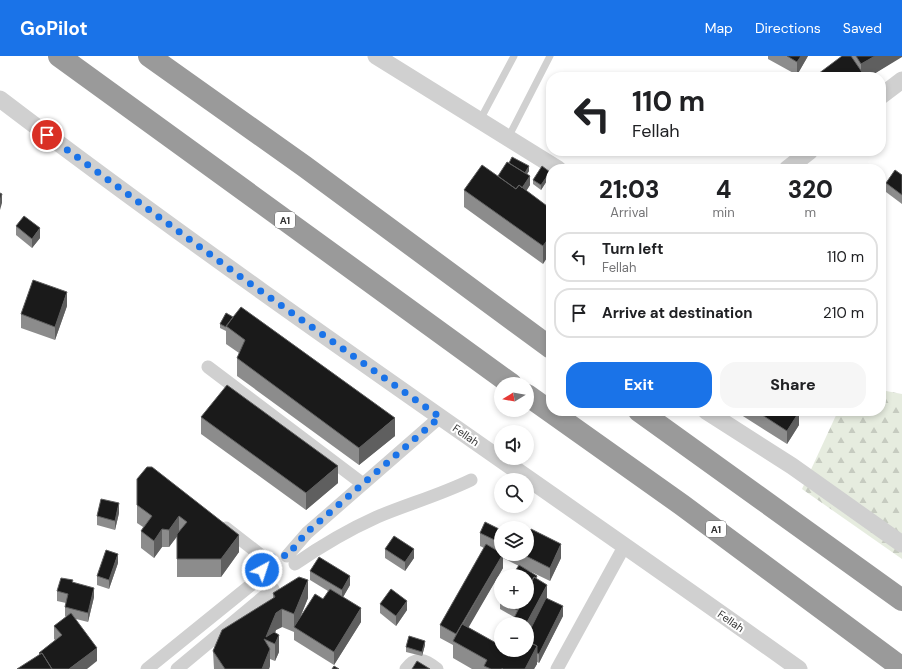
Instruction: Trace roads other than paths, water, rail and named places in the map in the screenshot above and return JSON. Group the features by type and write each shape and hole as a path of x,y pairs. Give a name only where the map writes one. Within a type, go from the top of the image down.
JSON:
{"highway":[{"name":"A1","path":"59,56 501,377"},
{"path":"149,56 317,175 546,344"},
{"name":"A1","path":"534,400 546,408"},
{"name":"A1","path":"557,416 682,504 902,668"},
{"path":"646,416 902,600"}],"street":[{"path":"376,56 550,164"},
{"path":"886,92 902,80"},
{"name":"Fellah","path":"0,99 101,176 440,417 625,545 799,669"},
{"path":"793,164 804,156"},
{"path":"208,367 363,484"},
{"path":"714,416 792,466 902,544"},
{"path":"291,560 306,533 440,417"},
{"path":"291,560 371,520 436,496 471,480"},
{"path":"213,518 267,560"},
{"path":"557,669 625,545"},
{"path":"287,589 273,589 264,582 262,576 264,564 267,560 280,554 291,560 298,573 296,579"},
{"path":"156,666 262,576"},
{"path":"177,669 273,589"},
{"path":"406,669 415,660 419,659 437,669"}],"lane":[{"path":"480,120 514,56"},
{"path":"508,138 550,56"}]}
